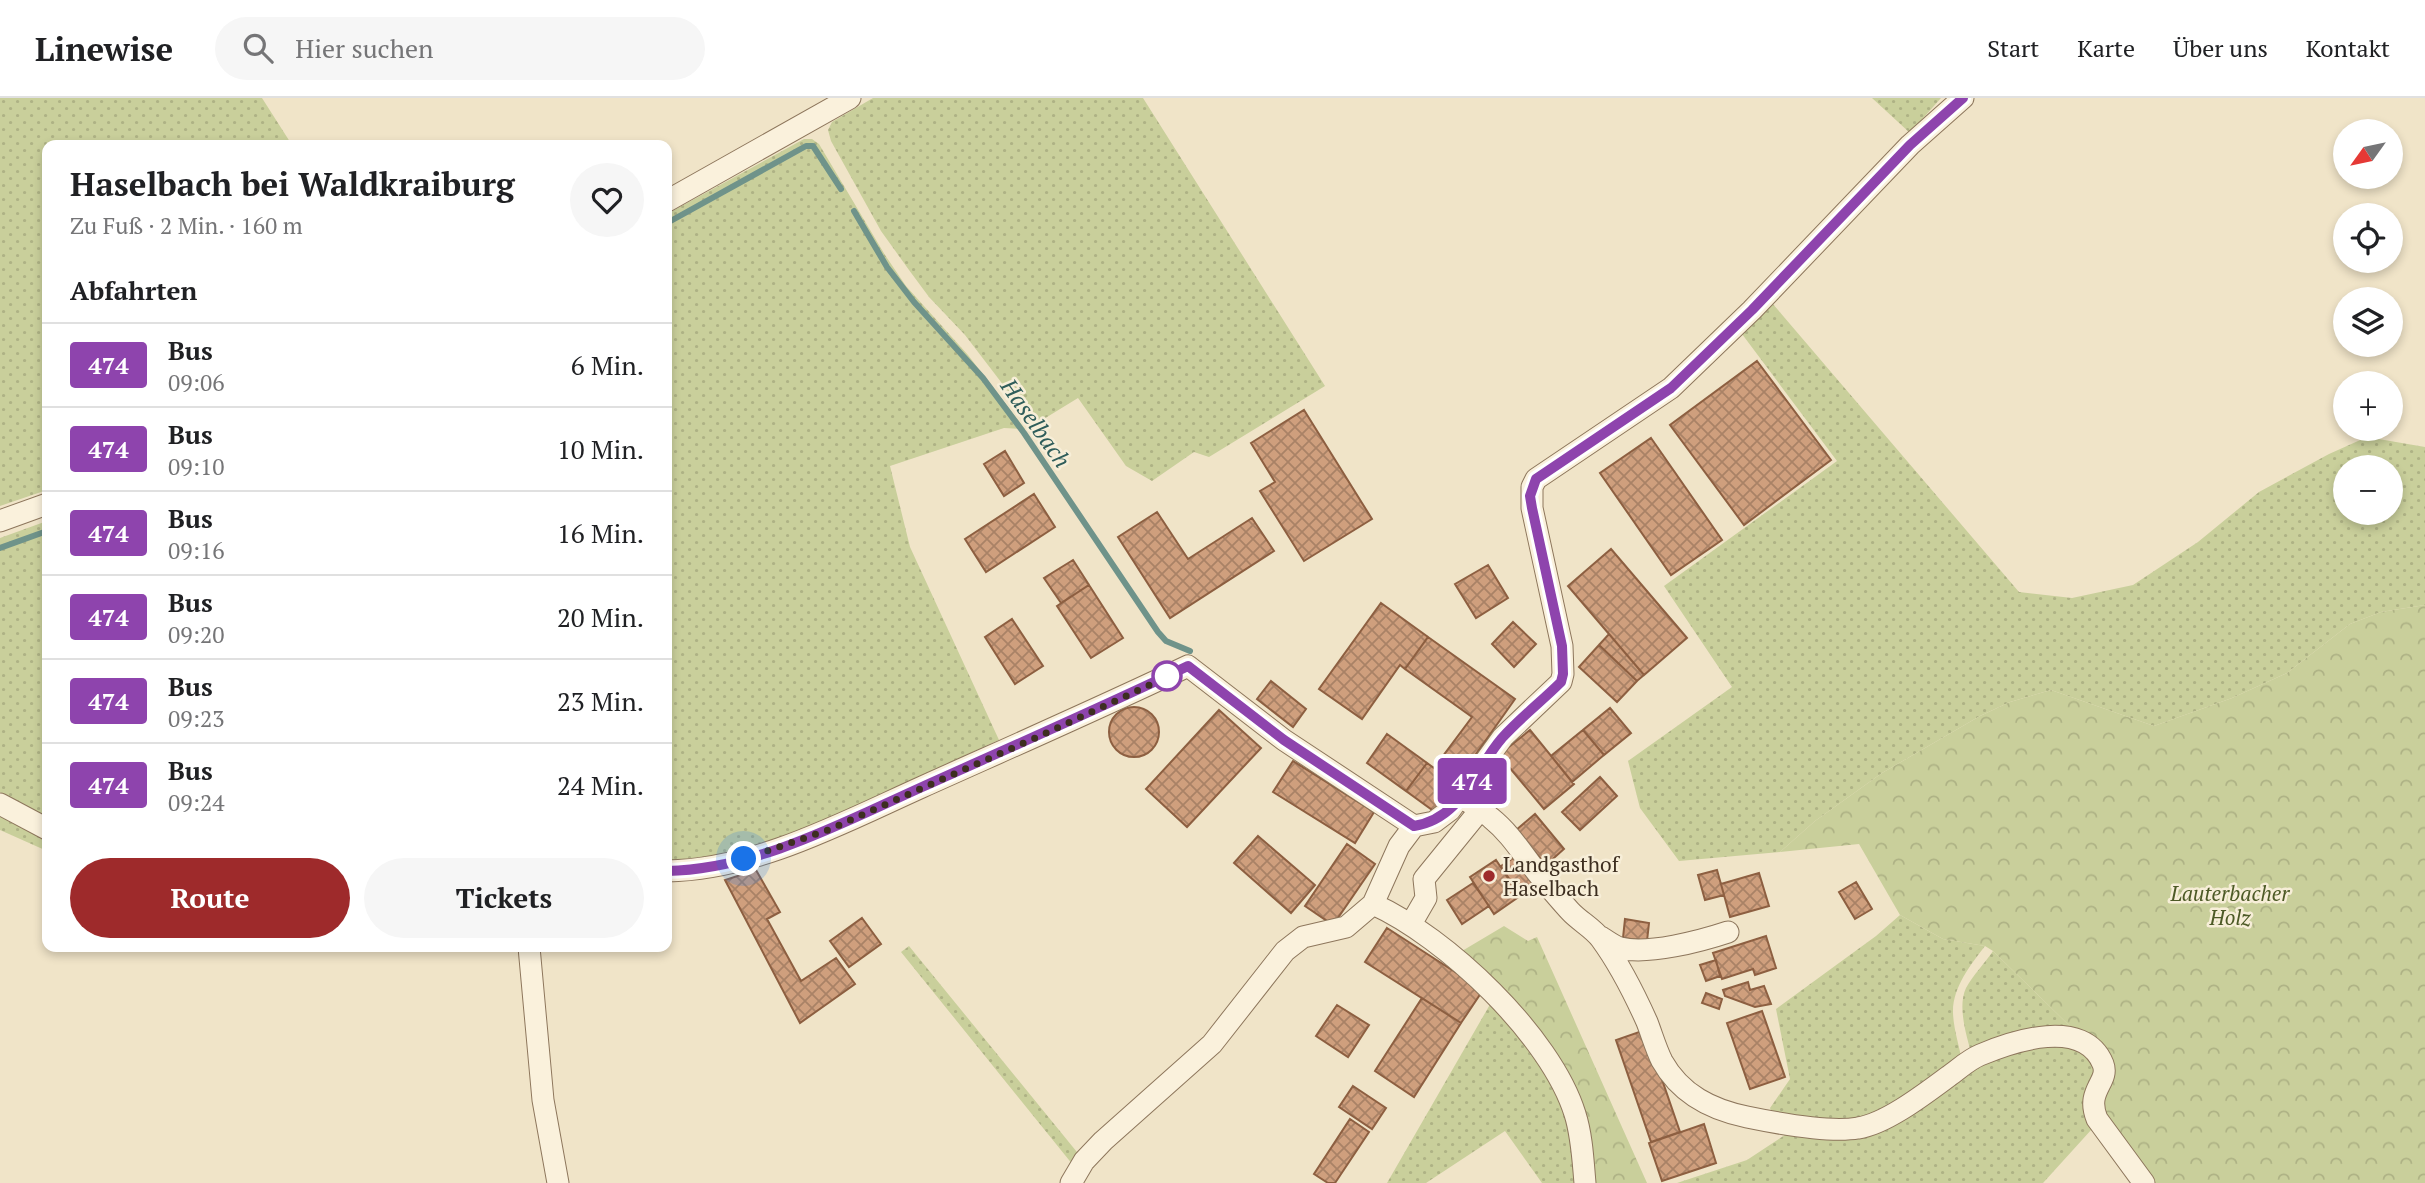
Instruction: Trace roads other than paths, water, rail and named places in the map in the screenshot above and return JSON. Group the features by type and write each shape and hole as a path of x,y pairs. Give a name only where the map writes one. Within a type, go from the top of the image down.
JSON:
{"street":[{"path":"672,198 849,98"},
{"path":"1070,1183 1084,1161 1103,1141 1212,1044 1285,951 1303,937 1346,927 1373,904 1399,846 1414,826 1434,822 1450,810 1503,737 1561,682 1562,646 1530,496 1536,479 1671,388 1752,310 1910,145 1962,98"},
{"path":"0,521 42,506"},
{"path":"672,871 744,859 828,830 1044,734 1188,666 1284,740 1414,826"},
{"path":"1461,797 1492,819 1519,846 1538,874 1573,914 1599,936 1619,948 1637,949 1700,942 1728,932"},
{"path":"0,804 42,826"},
{"path":"1411,924 1426,898 1424,879 1480,810"},
{"path":"1373,904 1411,924 1489,988 1542,1052 1563,1086 1576,1115 1585,1183"},
{"path":"1599,936 1637,1000 1662,1062 1682,1088 1702,1103 1723,1112 1773,1122 1858,1128 1904,1106 1979,1055 2044,1036 2075,1038 2087,1044 2103,1064 2104,1072 2094,1093 2092,1108 2097,1119 2144,1183"},
{"path":"529,952 543,1100 558,1183"}],"waterway":[{"name":"Haselbach","path":"672,220 806,146 813,146 841,189"},
{"name":"Haselbach","path":"854,211 887,267 914,302 983,378 1024,433 1158,632 1166,641 1190,651"},
{"name":"Haselbach","path":"0,548 42,533"}],"place":[{"name":"Landgasthof Haselbach","path":"1489,876"}],"park label":[{"name":"Lauterbacher Holz","path":"2230,905"}]}
